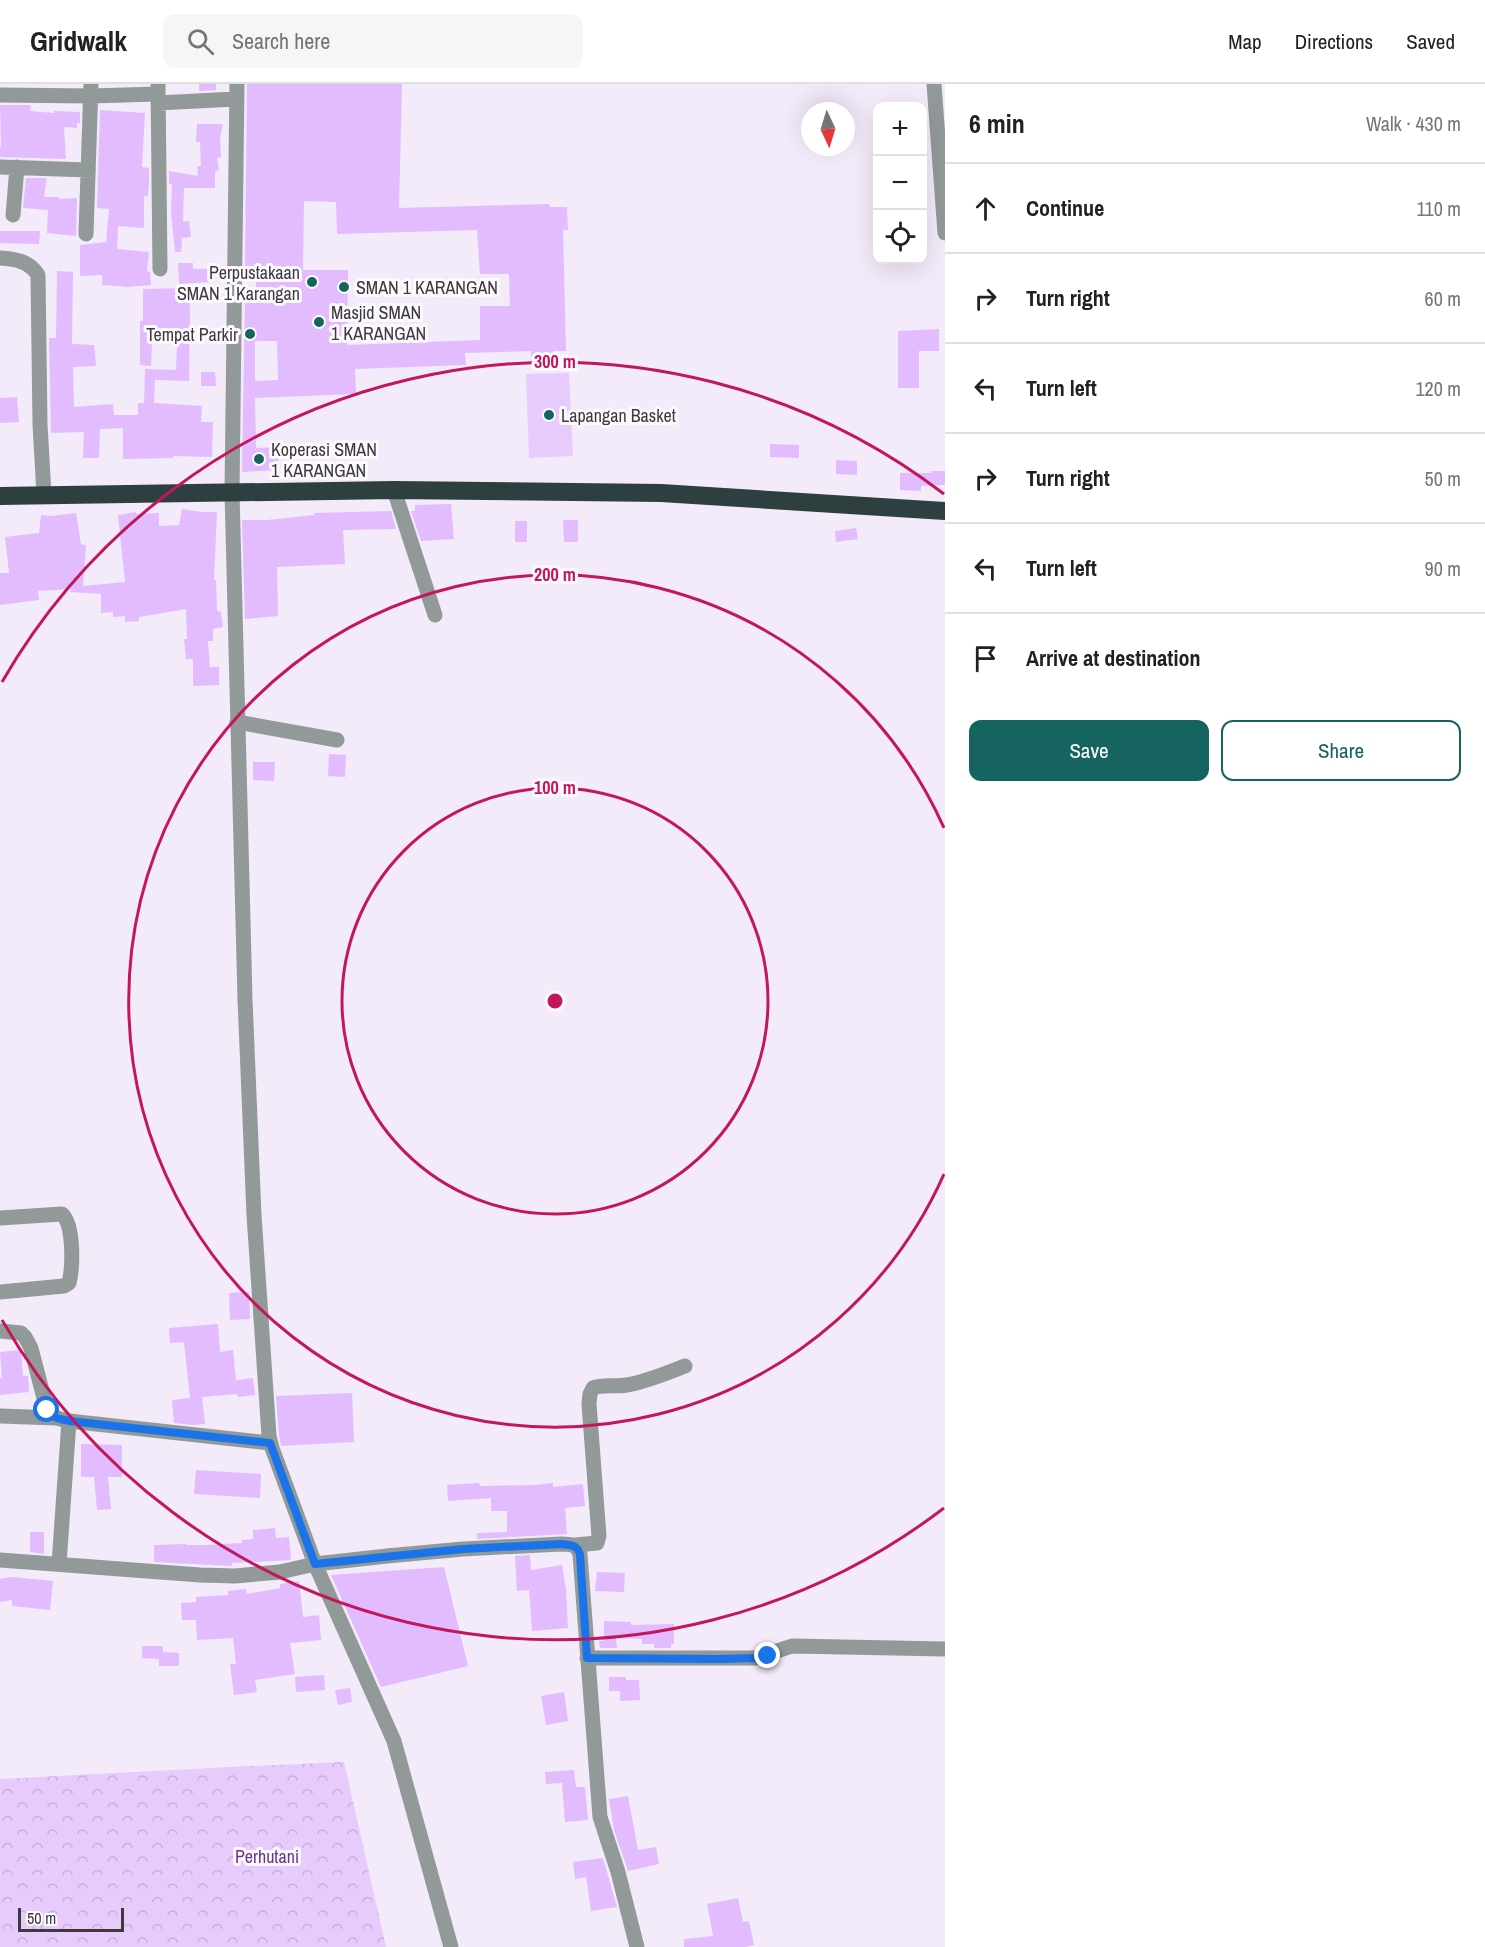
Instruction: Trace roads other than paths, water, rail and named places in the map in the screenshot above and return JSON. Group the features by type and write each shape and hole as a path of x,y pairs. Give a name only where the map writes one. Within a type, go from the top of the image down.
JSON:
{"highway":[{"path":"0,496 394,490 661,493 945,511"}],"street":[{"path":"934,84 945,233"},
{"path":"86,234 91,90"},
{"path":"0,95 91,90 158,93 237,92 232,492 237,722 254,1215 270,1443 315,1564 394,1741 451,1947"},
{"path":"158,93 160,269"},
{"path":"0,167 88,170"},
{"path":"13,215 17,167"},
{"path":"0,258 26,262 34,267 38,275 40,424 44,495"},
{"path":"394,490 435,615"},
{"path":"237,722 337,740"},
{"path":"0,1218 62,1214 67,1218 70,1230 72,1266 69,1283 64,1286 0,1292"},
{"path":"0,1331 21,1333 29,1342 47,1410 50,1415 62,1420"},
{"path":"0,1560 235,1576 280,1572 315,1564 440,1551 597,1543 599,1536 589,1404 592,1388 626,1385 685,1366"},
{"path":"0,1416 62,1420 270,1443"},
{"path":"59,1564 62,1420"},
{"path":"575,1545 580,1555 600,1817 618,1872 637,1947"},
{"path":"587,1658 756,1658 792,1646 945,1649"}],"place":[{"name":"Perpustakaan SMAN 1 Karangan","path":"312,282"},
{"name":"SMAN 1 KARANGAN","path":"344,287"},
{"name":"Masjid SMAN 1 KARANGAN","path":"319,322"},
{"name":"Tempat Parkir","path":"250,334"},
{"name":"Lapangan Basket","path":"549,415"},
{"name":"Koperasi SMAN 1 KARANGAN","path":"259,459"}],"park label":[{"name":"Perhutani","path":"267,1856"}]}
